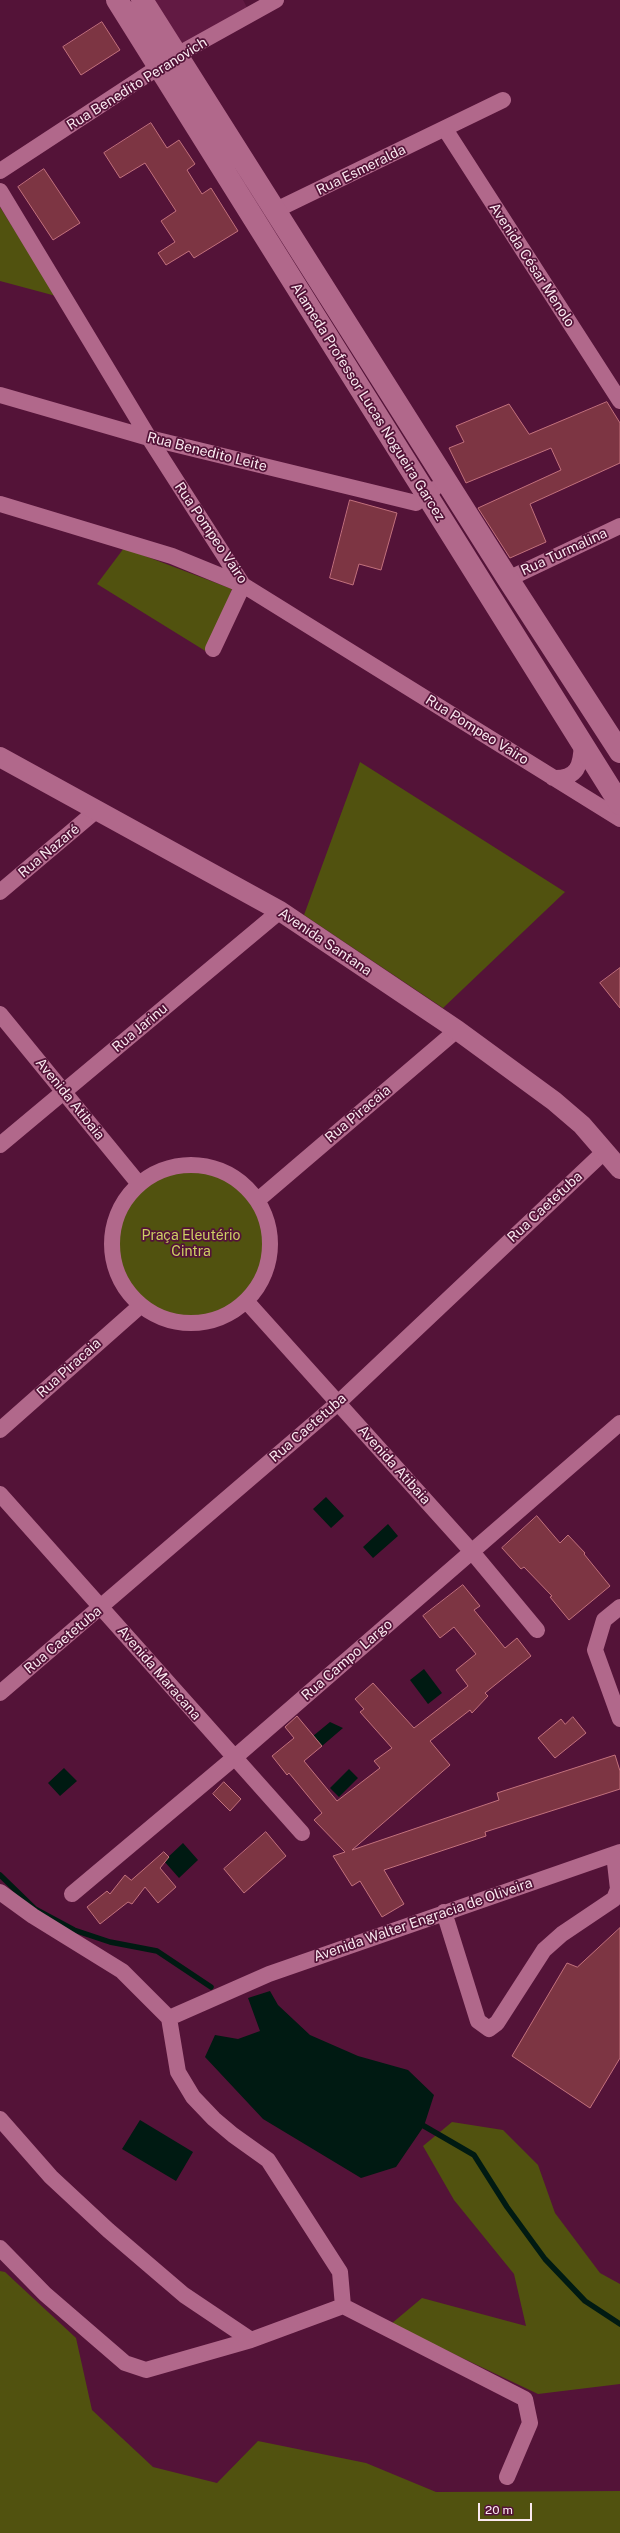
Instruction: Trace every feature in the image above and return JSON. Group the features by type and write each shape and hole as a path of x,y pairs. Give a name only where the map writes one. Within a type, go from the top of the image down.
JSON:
{"main road":[{"name":"Alameda Professor Lucas Nogueira Garcez","path":"117,0 420,498 437,514 620,804"},
{"name":"Alameda Professor Lucas Nogueira Garcez","path":"142,0 508,579 620,752"}],"street":[{"name":"Rua Benedito Peranovich","path":"0,172 177,55 276,0"},
{"name":"Rua Esmeralda","path":"276,210 503,100"},
{"name":"Avenida César Menolo","path":"445,129 620,401"},
{"name":"Rua Pompeo Vairo","path":"0,191 149,438 244,585 620,819"},
{"name":"Rua Benedito Leite","path":"0,395 149,438 420,498"},
{"path":"420,498 447,481"},
{"path":"0,504 172,556 244,585 213,649"},
{"name":"Rua Turmalina","path":"508,579 620,526"},
{"path":"552,778 565,778 574,773 580,764 582,743"},
{"name":"Avenida Santana","path":"0,757 280,911 457,1030 554,1101 582,1125 620,1169"},
{"name":"Rua Nazaré","path":"0,892 97,810"},
{"name":"Rua Jarinu","path":"0,1145 280,911"},
{"name":"Avenida Atibaia","path":"0,1014 139,1184"},
{"name":"Rua Piracaia","path":"259,1199 457,1030"},
{"name":"Rua Caetetuba","path":"0,1693 338,1403 605,1151"},
{"path":"184,1165 209,1167 232,1176 259,1199 270,1237 268,1262 259,1285 248,1303 222,1317 198,1323 173,1322 139,1307 118,1276 112,1252 116,1221 123,1204 139,1184 160,1171 184,1165"},
{"name":"Avenida Atibaia","path":"248,1303 473,1553 536,1630"},
{"name":"Rua Piracaia","path":"0,1430 139,1307"},
{"name":"Rua Campo Largo","path":"72,1894 234,1758 420,1595 473,1553 620,1423"},
{"name":"Avenida Maracana","path":"0,1494 302,1833"},
{"path":"620,1607 604,1620 595,1650 620,1718"},
{"path":"444,1912 478,2021 489,2029 497,2023 544,1950 562,1934 614,1899 618,1888 617,1853"},
{"name":"Avenida Walter Engracia de Oliveira","path":"169,2018 227,1991 444,1912 617,1853"},
{"path":"0,1892 33,1916 122,1971 169,2018 178,2072 193,2097 232,2136 268,2160 340,2272 343,2306"},
{"path":"0,2119 51,2177 108,2230 184,2295 251,2340"},
{"path":"0,2248 45,2294 125,2363 146,2370 251,2340 343,2306 525,2399 530,2423 507,2477"}],"shaded area":[{"path":"142,0 243,0 251,15 177,55"},
{"path":"326,1497 344,1516 331,1528 313,1509"},
{"path":"388,1524 398,1536 373,1558 363,1547"},
{"path":"424,1669 442,1693 428,1704 410,1680"},
{"path":"330,1722 343,1728 322,1746 313,1736"},
{"path":"64,1768 77,1781 60,1796 48,1783"},
{"path":"349,1769 358,1778 339,1797 330,1788"},
{"path":"183,1843 198,1860 179,1878 164,1861"},
{"path":"270,1991 278,2005 310,2035 358,2056 408,2070 434,2095 424,2126 396,2167 361,2178 263,2119 205,2057 215,2035 238,2039 260,2031 248,1998"},
{"path":"140,2120 193,2152 176,2181 122,2149"}],"green space":[{"path":"0,207 56,296 0,281"},
{"path":"124,548 232,589 207,652 97,584"},
{"path":"360,762 565,892 443,1008 304,915"},
{"name":"Praça Eleutério Cintra","path":"199,1165 214,1168 228,1174 247,1188 257,1200 267,1221 270,1244 267,1267 257,1288 247,1300 235,1310 214,1320 199,1323 183,1323 168,1320 147,1310 135,1300 125,1288 115,1267 113,1259 112,1236 115,1221 125,1200 135,1188 147,1178 168,1168 176,1166"},
{"path":"452,2122 503,2130 538,2165 555,2213 600,2273 620,2284 620,2384 538,2394 391,2324 422,2298 526,2326 514,2274 454,2200 423,2146"},
{"path":"0,2271 5,2272 76,2338 92,2410 153,2467 217,2483 258,2441 366,2463 436,2492 620,2491 620,2533 0,2533"}],"building":[{"path":"102,22 120,50 81,75 63,47"},
{"path":"151,123 167,148 179,140 195,164 187,170 202,194 211,188 238,231 194,258 189,251 166,265 158,253 175,242 161,221 176,211 145,163 120,178 104,153"},
{"path":"44,169 80,223 53,240 18,187"},
{"path":"607,402 620,423 620,463 530,504 546,542 510,558 478,508 561,470 551,448 466,483 449,448 464,442 456,426 509,404 529,434"},
{"path":"350,500 397,513 381,570 359,564 353,585 330,578"},
{"path":"620,968 620,1008 600,983"},
{"path":"537,1516 560,1543 568,1535 585,1553 584,1554 610,1586 569,1620 550,1597 552,1596 524,1567 521,1569 502,1548"},
{"path":"463,1585 480,1606 474,1610 505,1648 517,1638 531,1656 485,1693 488,1696 472,1713 470,1710 430,1741 450,1765 352,1850 499,1800 497,1793 615,1755 620,1771 620,1789 485,1832 486,1836 384,1870 404,1904 382,1917 360,1881 352,1886 333,1856 345,1852 314,1820 322,1813 289,1773 287,1775 272,1756 294,1738 285,1727 297,1716 322,1746 304,1761 337,1801 380,1768 374,1761 392,1748 360,1712 364,1709 355,1699 373,1683 414,1728 468,1686 456,1670 476,1654 454,1627 440,1638 423,1616"},
{"path":"573,1717 586,1733 555,1758 538,1738 561,1719 565,1724"},
{"path":"224,1782 241,1799 230,1811 213,1794"},
{"path":"266,1832 286,1856 244,1893 224,1869"},
{"path":"164,1852 169,1857 160,1868 176,1887 158,1903 145,1887 132,1904 128,1902 100,1924 87,1907 107,1891 110,1894 125,1875 131,1880"},
{"path":"620,1928 620,2058 590,2108 512,2056 567,1963 577,1967"}],"waterway":[{"path":"0,1875 35,1909 74,1930 110,1942 157,1951 211,1987"},
{"path":"424,2126 474,2155 507,2207 545,2259 585,2301 620,2324"}]}
